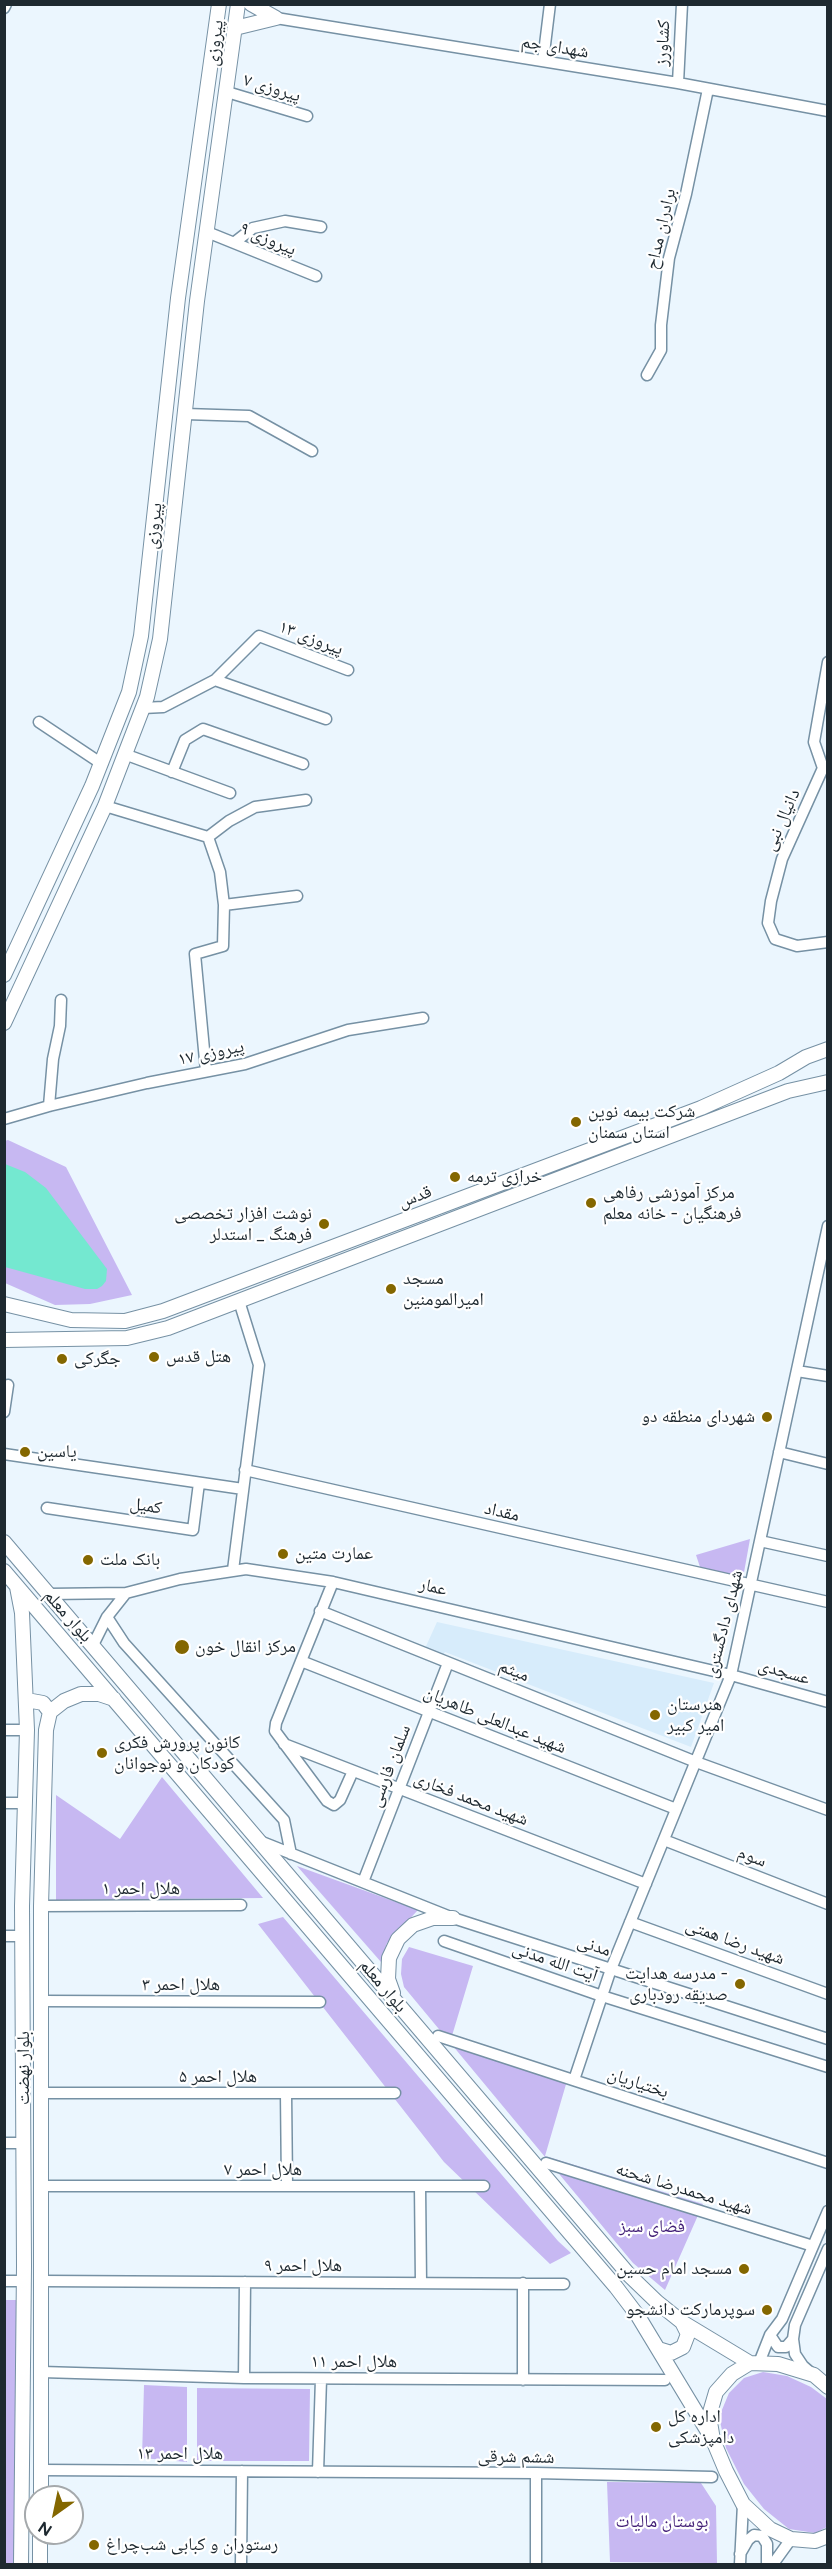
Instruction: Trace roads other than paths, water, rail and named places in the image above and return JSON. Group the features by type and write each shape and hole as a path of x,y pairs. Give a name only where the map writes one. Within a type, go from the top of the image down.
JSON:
{"main road":[{"name":"پیروزی","path":"4,975 102,764 129,692 141,636 178,298 219,4"},
{"name":"پیروزی","path":"4,1023 105,807 143,708 160,639 184,414 238,4"},
{"path":"251,4 276,18"},
{"path":"235,28 276,18"},
{"path":"158,486 176,488"},
{"name":"قدس","path":"4,1304 71,1320 125,1321 163,1311 700,1108 779,1074 806,1057 828,1049"},
{"path":"806,1057 801,1066 802,1078 807,1082 825,1083"},
{"name":"قدس","path":"4,1340 127,1338 168,1328 788,1091 825,1083"},
{"name":"بلوار معلم","path":"4,1542 630,2276 682,2322 754,2363"},
{"name":"بلوار معلم","path":"4,1570 117,1699 447,2092 616,2287 638,2316 714,2440"},
{"name":"بلوار نهضت","path":"16,1585 22,1613 27,1703 22,1936 24,2281 21,2565"},
{"path":"27,1703 32,1701 43,1703 50,1712 64,1701 81,1694 99,1694 117,1699"},
{"name":"بلوار نهضت","path":"41,2485 43,2281 41,1906 46,1730 50,1712"},
{"path":"394,1998 388,1979 389,1958 398,1940 413,1925 433,1918 453,1918"},
{"path":"658,2349 671,2353 683,2348 688,2334 682,2322"},
{"path":"823,2540 791,2540 770,2529 743,2504 726,2471 714,2440 709,2416 716,2392 732,2374 754,2363 778,2364 814,2376 828,2387"},
{"path":"40,2545 40,2565"}],"street":[{"path":"543,61 550,4"},
{"name":"کشاورز","path":"678,83 682,4"},
{"name":"شهدای جم","path":"276,18 678,83 828,111"},
{"name":"برادران مداح","path":"647,375 661,350 661,325 669,258 686,194 708,89"},
{"name":"پیروزی ۷","path":"227,92 307,116"},
{"path":"235,242 252,228 285,221 321,227"},
{"name":"پیروزی ۹","path":"207,232 316,276"},
{"path":"184,414 249,416 312,452"},
{"name":"پیروزی ۱۳","path":"143,708 163,707 215,680 259,636 348,670"},
{"name":"دانیال نبی","path":"828,662 814,742 824,768 782,859 768,923 775,939 797,946 828,942"},
{"path":"215,680 326,719"},
{"path":"39,722 102,764"},
{"path":"172,772 185,740 203,729 303,764"},
{"path":"126,755 230,793"},
{"path":"208,837 229,821 255,807 306,800"},
{"path":"105,807 208,837"},
{"path":"206,1071 195,954 223,946 224,905 220,872 208,837"},
{"path":"224,905 297,896"},
{"path":"49,1106 53,1059 60,1026 61,1000"},
{"name":"پیروزی ۱۷","path":"4,1119 49,1106 245,1064 348,1030 423,1018"},
{"name":"شهدای دادگستری","path":"574,2080 611,1969 731,1675 828,1226"},
{"path":"233,1570 259,1365 239,1301"},
{"path":"797,1371 828,1376"},
{"path":"4,1412 8,1385"},
{"path":"779,1452 828,1464"},
{"path":"4,1454 243,1489"},
{"name":"مقداد","path":"245,1470 828,1602"},
{"name":"کمیل","path":"47,1508 193,1530 199,1483"},
{"path":"760,1541 828,1556"},
{"name":"عمار","path":"49,1594 126,1593 180,1579 246,1569 333,1582 731,1675"},
{"path":"333,1582 276,1724 277,1736 327,1801 334,1805 340,1800 353,1771"},
{"path":"93,1645 107,1617 126,1593"},
{"name":"میثم","path":"320,1611 696,1762 828,1810"},
{"path":"107,1617 124,1643 284,1820 291,1854"},
{"name":"شهید عبدالعلی طاهریان","path":"301,1661 676,1809"},
{"name":"سلمان فارسی","path":"363,1882 448,1663"},
{"name":"عسجدی","path":"731,1675 828,1702"},
{"path":"4,1730 27,1730"},
{"name":"شهید محمد فخاری","path":"284,1744 646,1884"},
{"path":"4,1803 25,1803"},
{"name":"سوم","path":"664,1840 828,1904"},
{"name":"مدنی","path":"262,1842 453,1918 828,2039"},
{"name":"هلال احمر ۱","path":"41,1906 241,1905"},
{"name":"شهید رضا همتی","path":"630,1922 828,1994"},
{"path":"4,1936 22,1936"},
{"name":"آیت الله مدنی","path":"444,1941 602,1996 828,2067"},
{"name":"هلال احمر ۳","path":"41,2001 320,2002"},
{"name":"بختیاریان","path":"438,2036 828,2163"},
{"name":"هلال احمر ۵","path":"42,2093 395,2093"},
{"path":"286,2093 287,2186"},
{"path":"4,2143 23,2143"},
{"name":"شهید محمدرضا شحنه","path":"546,2163 813,2246"},
{"name":"هلال احمر ۷","path":"42,2186 484,2186"},
{"path":"420,2187 421,2283"},
{"path":"754,2363 770,2334 782,2319 828,2211"},
{"path":"814,2376 795,2354 793,2339 795,2325 824,2267 828,2249"},
{"path":"4,2281 24,2281"},
{"name":"هلال احمر ۹","path":"43,2281 564,2283"},
{"path":"244,2378 245,2282"},
{"path":"523,2283 523,2380"},
{"path":"770,2334 778,2347 786,2347 793,2339"},
{"name":"هلال احمر ۱۱","path":"42,2372 321,2379 665,2380"},
{"path":"318,2472 321,2379"},
{"name":"هلال احمر ۱۳","path":"41,2470 318,2472"},
{"path":"241,2565 242,2471"},
{"name":"ششم شرقی","path":"318,2472 712,2477"},
{"path":"536,2473 536,2565"},
{"path":"740,2559 743,2504"},
{"path":"740,2559 748,2540 754,2535 762,2536 767,2544 767,2565"},
{"path":"773,2565 791,2540"}],"place":[{"name":"شرکت بیمه نوین استان سمنان","path":"576,1122"},
{"name":"خرازی ترمه","path":"455,1177"},
{"name":"مرکز آموزشی رفاهی فرهنگیان - خانه معلم","path":"591,1203"},
{"name":"نوشت افزار تخصصی فرهنگ _ استدلر","path":"324,1224"},
{"name":"مسجد امیرالمومنین","path":"391,1289"},
{"name":"هتل قدس","path":"154,1357"},
{"name":"جگرکی","path":"62,1359"},
{"name":"شهردای منطقه دو","path":"767,1417"},
{"name":"یاسین","path":"25,1452"},
{"name":"عمارت متین","path":"283,1554"},
{"name":"بانک ملت","path":"88,1560"},
{"name":"مرکز انقال خون","path":"182,1647"},
{"name":"هنرستان امیر کبیر","path":"655,1715"},
{"name":"کانون پرورش فکری کودکان و نوجوانان","path":"102,1753"},
{"name":"مدرسه هدایت - صدیقه رودباری","path":"740,1984"},
{"name":"مسجد امام حسین","path":"744,2269"},
{"name":"سوپرمارکت دانشجو","path":"767,2310"},
{"name":"اداره کل دامپزشکی","path":"656,2427"},
{"name":"رستوران و کبابی شب‌چراغ","path":"94,2545"}],"park label":[{"name":"فضای سبز","path":"652,2227"},
{"name":"بوستان مالیات","path":"662,2522"}]}
